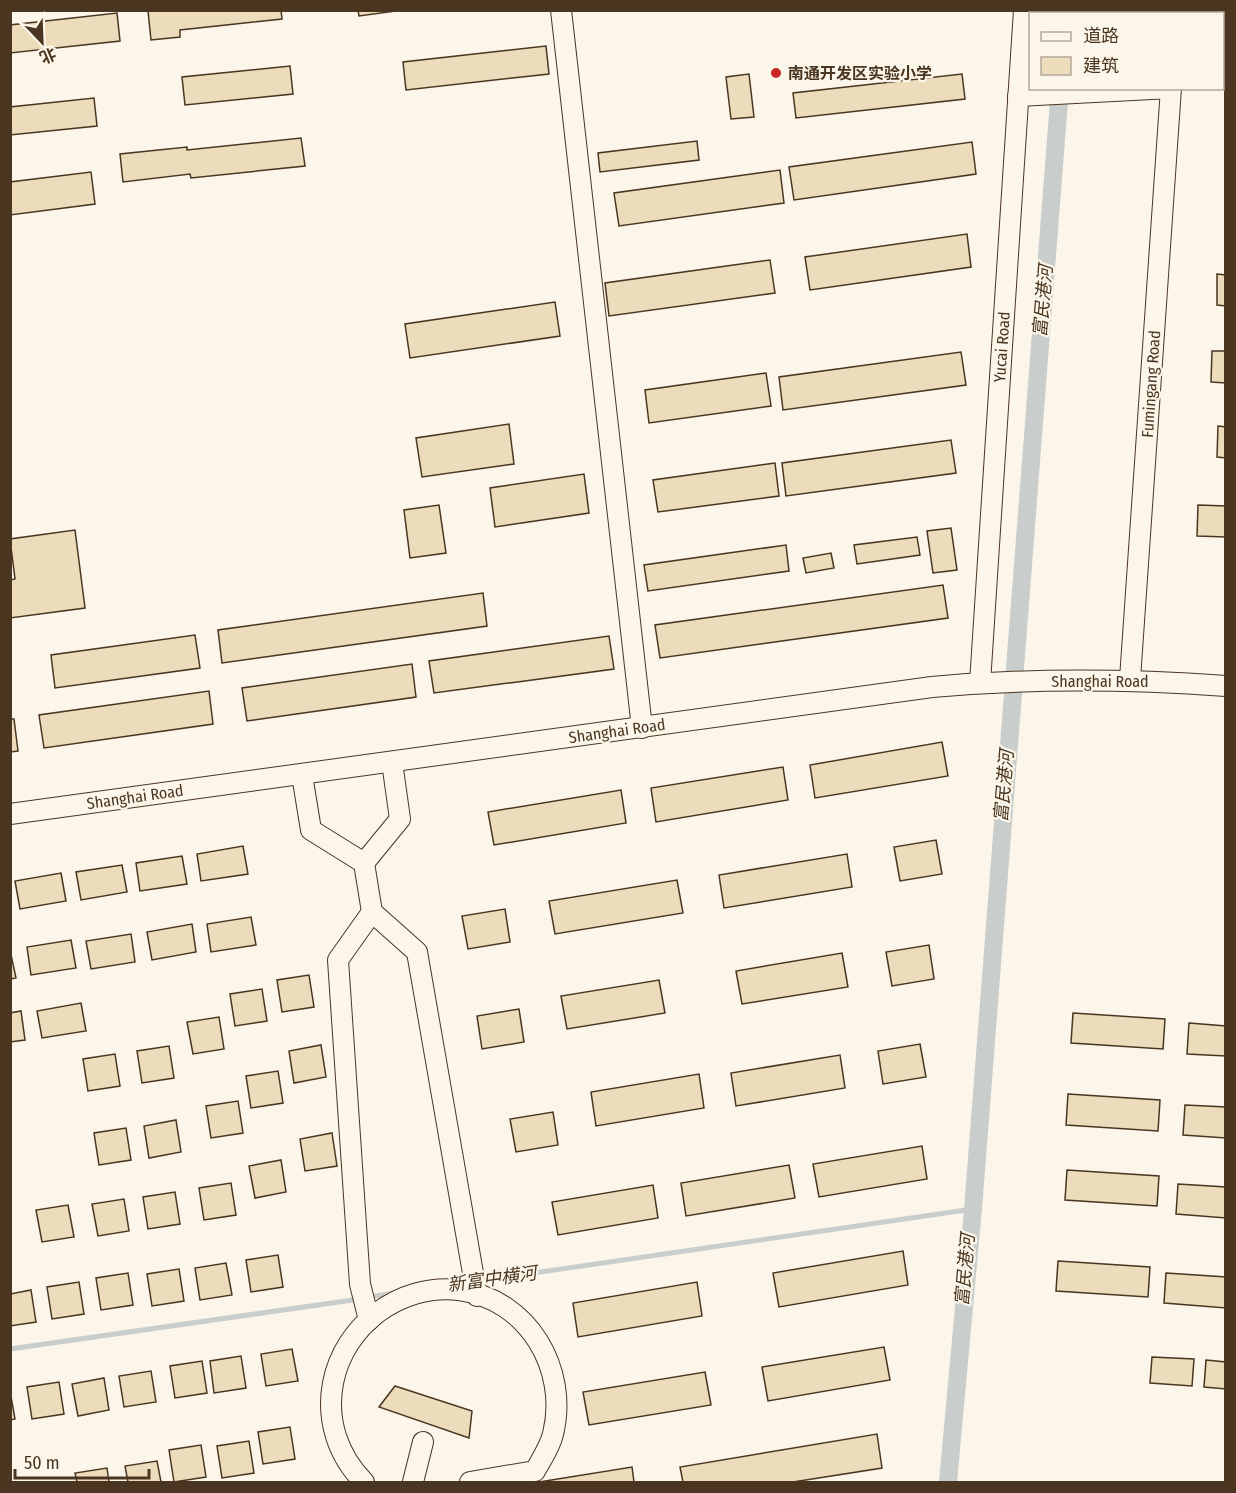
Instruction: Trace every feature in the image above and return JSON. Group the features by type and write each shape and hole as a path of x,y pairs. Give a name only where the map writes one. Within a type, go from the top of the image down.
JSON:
{"street":[{"path":"561,10 642,728"},
{"name":"Yucai Road","path":"981,683 1024,10"},
{"path":"1019,96 1141,90"},
{"name":"Fumingang Road","path":"1130,679 1171,90"},
{"name":"Shanghai Road","path":"10,814 981,683 1130,679 1226,686"},
{"path":"392,762 400,819 364,863 372,912 417,952 477,1296"},
{"path":"302,775 311,830 364,863"},
{"path":"369,1320 360,1284 338,960 372,912"},
{"path":"364,1482 350,1468 334,1436 330,1400 337,1365 354,1334 383,1307 419,1292 459,1290 496,1302 528,1326 549,1359 558,1397 553,1436 535,1471 470,1482"},
{"path":"413,1482 423,1442"}],"building":[{"path":"281,10 282,19 180,30 180,37 151,40 148,11"},
{"path":"358,10 403,10 359,16"},
{"path":"117,13 120,41 10,53 10,25"},
{"path":"546,46 549,74 406,90 403,62"},
{"path":"290,66 293,94 185,105 182,77"},
{"path":"749,74 754,117 731,119 726,77"},
{"path":"962,74 965,99 796,118 793,93"},
{"path":"94,98 97,126 10,135 10,107"},
{"path":"301,138 305,166 191,178 190,174 123,182 120,154 187,147 187,150"},
{"path":"697,141 699,160 600,172 598,153"},
{"path":"972,142 976,174 794,200 789,167"},
{"path":"780,170 784,203 619,226 614,193"},
{"path":"91,172 95,204 10,215 10,182"},
{"path":"967,234 971,267 810,290 805,257"},
{"path":"770,260 775,293 609,316 605,283"},
{"path":"1217,274 1226,275 1226,306 1217,305"},
{"path":"555,302 560,336 410,358 405,324"},
{"path":"1212,351 1226,351 1226,383 1211,382"},
{"path":"961,352 966,385 783,410 779,377"},
{"path":"766,373 771,406 649,423 645,390"},
{"path":"509,424 514,464 422,477 416,438"},
{"path":"1218,426 1226,427 1226,458 1217,457"},
{"path":"951,440 956,473 786,496 782,463"},
{"path":"775,463 779,496 658,512 653,480"},
{"path":"584,474 589,513 495,527 490,488"},
{"path":"439,505 446,553 410,558 404,510"},
{"path":"1198,505 1226,506 1226,537 1197,536"},
{"path":"951,528 957,570 933,573 927,531"},
{"path":"75,530 85,608 10,618 10,580 15,579 10,539"},
{"path":"917,537 920,555 857,564 854,545"},
{"path":"786,545 789,571 648,591 644,565"},
{"path":"831,553 834,568 806,573 803,558"},
{"path":"943,585 948,618 660,658 655,625"},
{"path":"483,593 487,626 222,663 218,630"},
{"path":"195,635 200,668 55,688 51,655"},
{"path":"609,636 614,669 434,693 429,661"},
{"path":"412,664 416,697 247,721 242,688"},
{"path":"209,691 213,724 44,748 39,715"},
{"path":"10,719 14,719 18,751 10,752"},
{"path":"942,742 948,776 815,798 810,765"},
{"path":"783,767 788,800 656,822 651,788"},
{"path":"621,790 626,823 494,845 488,812"},
{"path":"936,840 942,874 900,881 894,847"},
{"path":"243,846 248,874 201,881 197,854"},
{"path":"847,854 852,887 724,908 719,875"},
{"path":"182,856 187,884 140,891 136,863"},
{"path":"122,865 127,892 81,900 76,872"},
{"path":"61,873 66,901 20,909 15,881"},
{"path":"677,880 683,913 555,934 549,901"},
{"path":"505,909 510,942 468,949 462,916"},
{"path":"251,917 256,945 211,952 207,924"},
{"path":"192,924 196,952 152,960 147,932"},
{"path":"131,934 135,962 91,969 86,941"},
{"path":"71,940 76,968 31,975 27,947"},
{"path":"929,945 934,979 892,986 886,952"},
{"path":"10,950 16,978 10,979"},
{"path":"842,953 848,987 742,1004 736,971"},
{"path":"309,975 314,1007 282,1012 277,980"},
{"path":"659,980 665,1013 567,1029 561,996"},
{"path":"262,989 267,1021 235,1026 230,994"},
{"path":"81,1003 86,1031 42,1038 37,1011"},
{"path":"519,1009 524,1042 482,1049 477,1016"},
{"path":"21,1011 25,1040 10,1042 10,1013"},
{"path":"1073,1013 1165,1019 1163,1049 1071,1043"},
{"path":"219,1017 224,1049 193,1054 187,1022"},
{"path":"1189,1023 1226,1026 1226,1056 1187,1054"},
{"path":"920,1044 926,1077 883,1084 878,1051"},
{"path":"321,1045 326,1077 294,1083 289,1051"},
{"path":"169,1046 174,1078 142,1083 137,1051"},
{"path":"115,1054 120,1086 88,1091 83,1059"},
{"path":"840,1055 845,1088 736,1106 731,1073"},
{"path":"278,1071 283,1103 251,1108 246,1076"},
{"path":"699,1074 704,1108 596,1126 591,1092"},
{"path":"1068,1094 1160,1100 1158,1131 1066,1125"},
{"path":"238,1101 243,1133 211,1138 206,1106"},
{"path":"1185,1105 1226,1107 1226,1138 1183,1135"},
{"path":"553,1112 558,1145 516,1152 510,1119"},
{"path":"176,1120 181,1152 149,1158 144,1126"},
{"path":"126,1128 131,1160 99,1165 94,1133"},
{"path":"332,1133 337,1166 305,1171 300,1139"},
{"path":"922,1146 927,1179 819,1197 813,1164"},
{"path":"281,1160 286,1192 255,1198 249,1166"},
{"path":"789,1165 795,1198 686,1216 681,1183"},
{"path":"1067,1170 1159,1176 1157,1206 1065,1200"},
{"path":"231,1183 236,1215 204,1220 199,1188"},
{"path":"1178,1184 1226,1187 1226,1218 1176,1214"},
{"path":"653,1185 658,1218 558,1235 552,1202"},
{"path":"175,1192 180,1224 148,1229 143,1197"},
{"path":"124,1199 129,1231 98,1236 92,1204"},
{"path":"68,1205 74,1237 42,1242 36,1210"},
{"path":"903,1251 908,1285 779,1307 773,1273"},
{"path":"278,1255 283,1287 251,1292 246,1260"},
{"path":"1058,1261 1150,1267 1148,1297 1056,1291"},
{"path":"226,1263 232,1295 200,1300 195,1268"},
{"path":"179,1269 184,1301 152,1306 147,1274"},
{"path":"128,1273 133,1305 101,1310 96,1278"},
{"path":"1166,1273 1226,1277 1226,1308 1164,1303"},
{"path":"79,1282 84,1314 52,1319 47,1287"},
{"path":"697,1282 702,1316 578,1337 573,1303"},
{"path":"31,1290 36,1322 10,1326 10,1294"},
{"path":"884,1347 890,1380 768,1401 762,1367"},
{"path":"292,1349 298,1381 266,1386 261,1354"},
{"path":"241,1356 246,1388 214,1393 210,1361"},
{"path":"1152,1357 1194,1359 1192,1386 1150,1383"},
{"path":"1206,1360 1226,1362 1226,1389 1204,1387"},
{"path":"202,1361 207,1393 175,1398 170,1366"},
{"path":"151,1371 156,1402 124,1407 119,1376"},
{"path":"705,1372 711,1405 589,1425 583,1392"},
{"path":"104,1378 109,1410 78,1416 72,1384"},
{"path":"59,1382 64,1414 32,1419 27,1387"},
{"path":"395,1386 472,1411 469,1438 379,1407"},
{"path":"10,1391 15,1419 10,1420"},
{"path":"290,1427 295,1459 263,1464 258,1432"},
{"path":"877,1434 882,1468 793,1482 683,1482 680,1467"},
{"path":"249,1441 254,1473 222,1478 217,1446"},
{"path":"201,1445 206,1477 174,1482 169,1450"},
{"path":"157,1461 161,1482 128,1482 125,1466"},
{"path":"632,1467 634,1482 539,1482"},
{"path":"107,1468 109,1482 77,1482 75,1473"}],"waterway":[{"name":"富民港河","path":"948,1482 973,1209 1060,90"},
{"name":"新富中横河","path":"479,1281 973,1209"},
{"name":"新富中横河","path":"369,1297 395,1293"},
{"name":"新富中横河","path":"10,1349 360,1299"}],"place":[{"name":"南通开发区实验小学","path":"776,73"}]}
